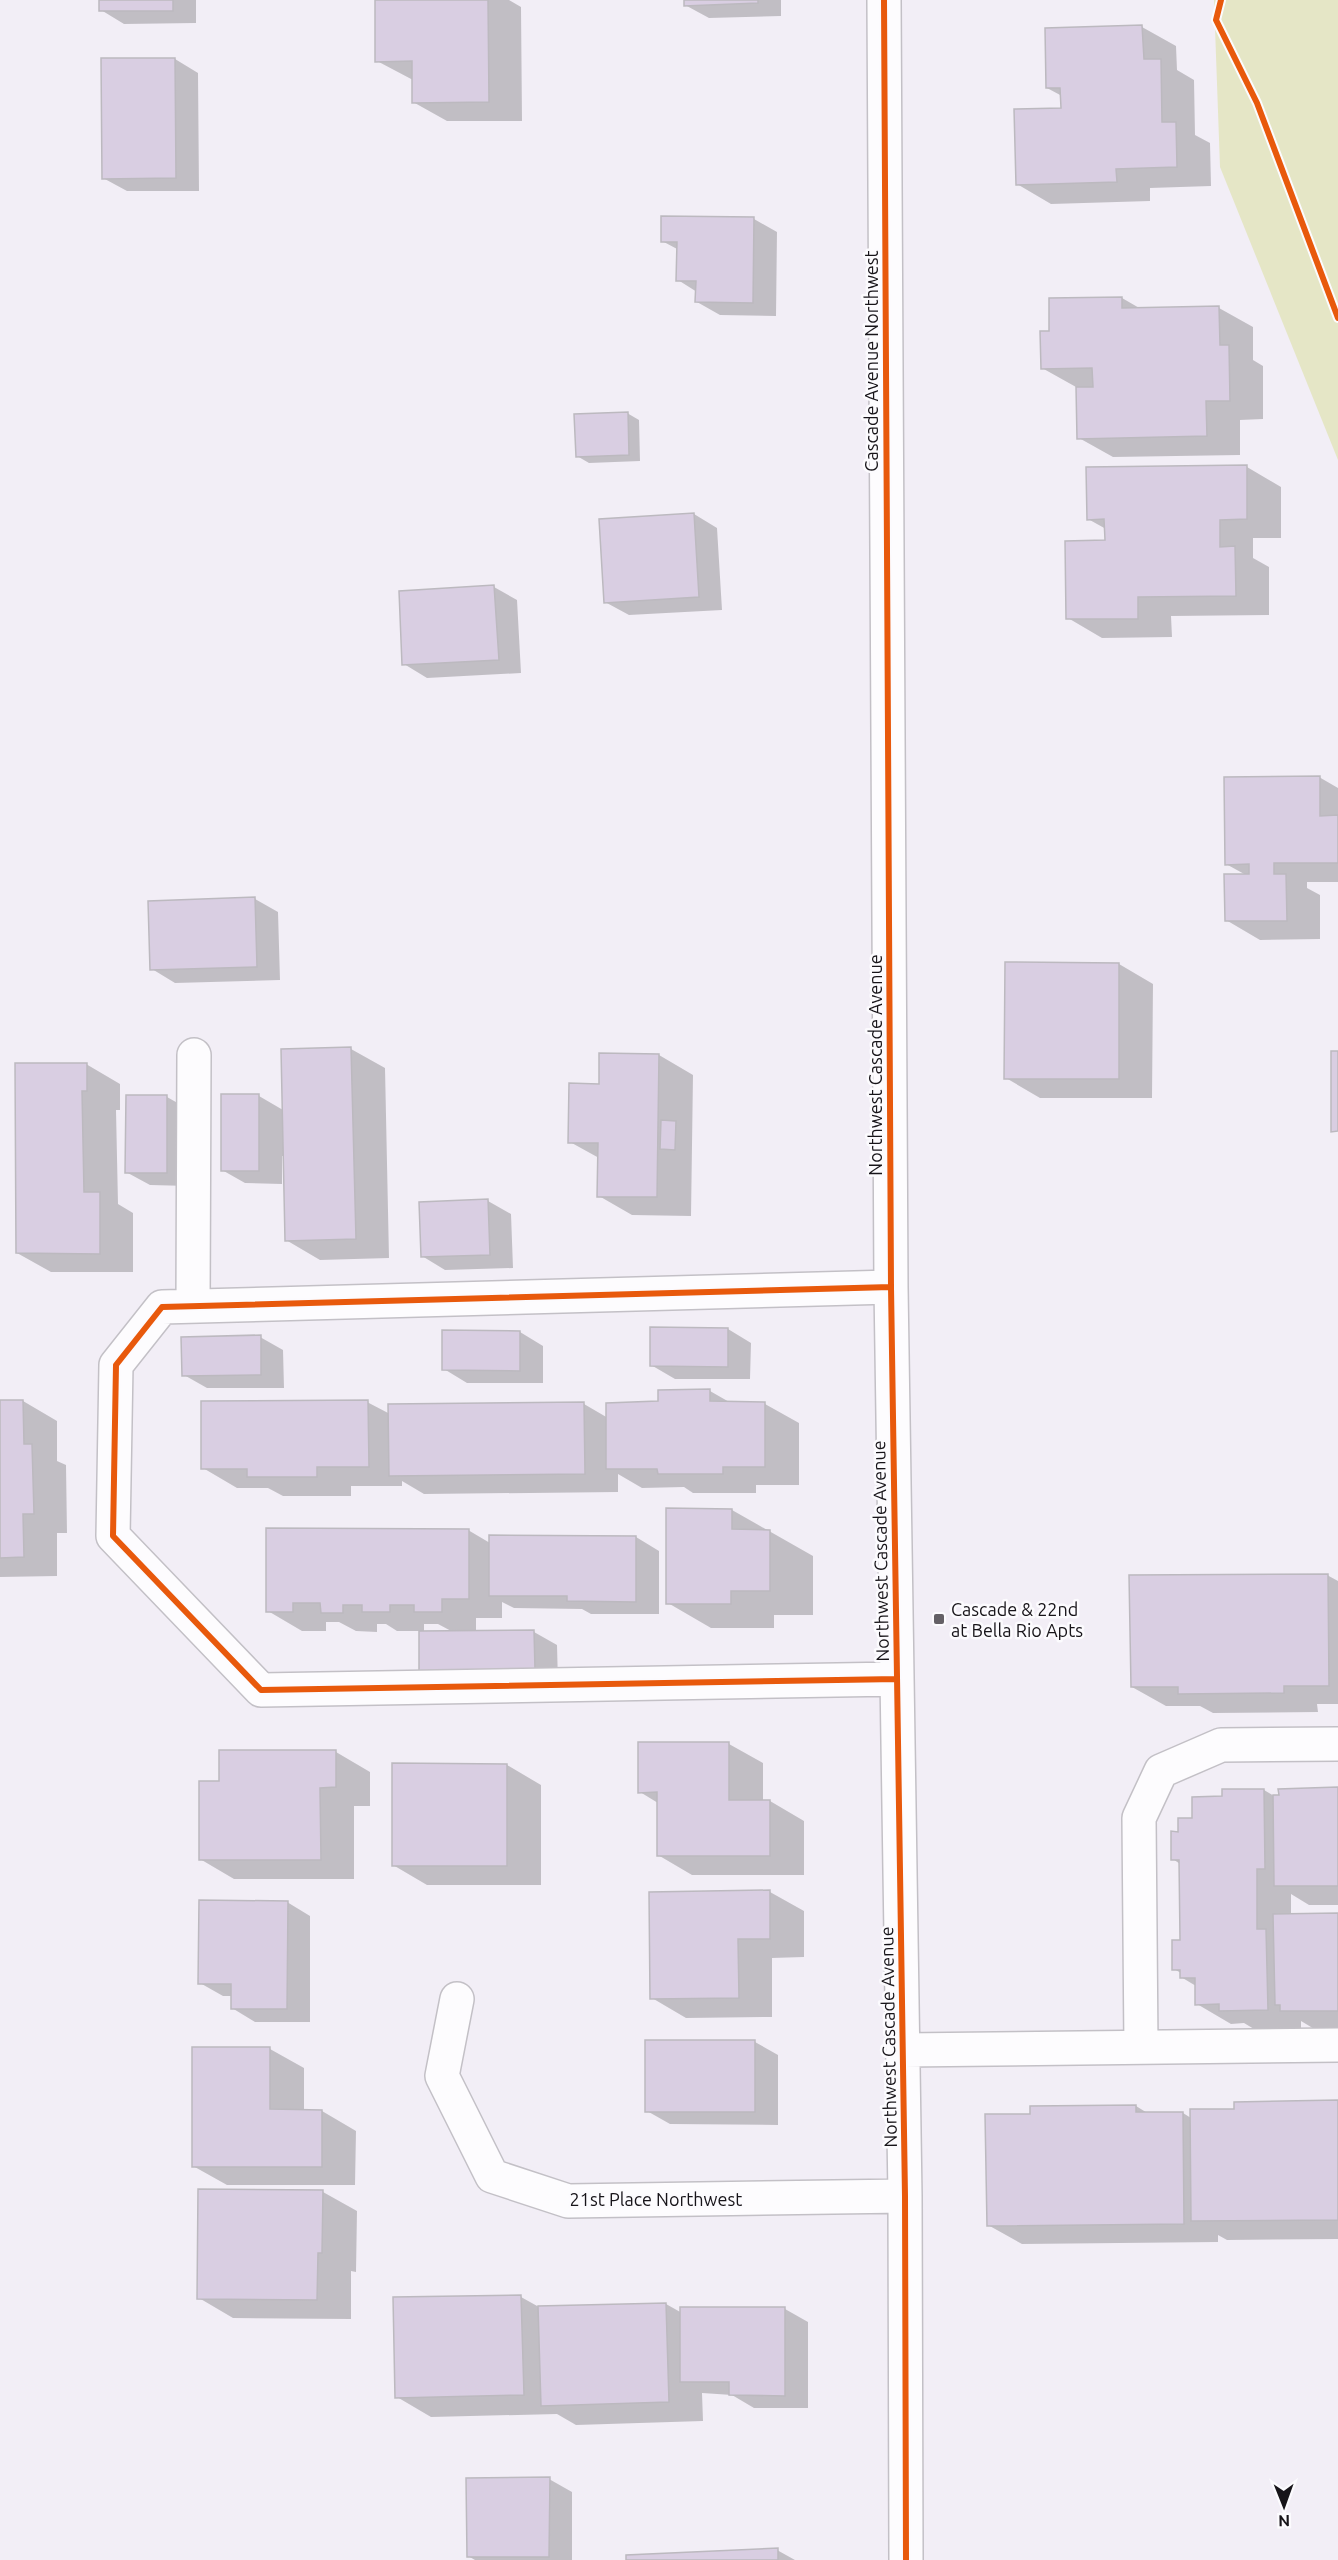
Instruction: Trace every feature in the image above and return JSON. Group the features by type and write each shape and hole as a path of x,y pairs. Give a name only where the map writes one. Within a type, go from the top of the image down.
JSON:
{"street":[{"name":"Cascade Avenue Northwest","path":"884,0 887,722"},
{"name":"Northwest Cascade Avenue","path":"887,722 891,1287 905,2196 906,2560"},
{"path":"193,1306 194,1056"},
{"path":"891,1287 162,1307 116,1365 113,1536 261,1690 897,1678"},
{"path":"1141,2047 1139,1818 1161,1771 1221,1745 1338,1744"},
{"name":"21st Place Northwest","path":"458,1999 442,2076 492,2176 568,2201 905,2196"},
{"path":"903,2050 1338,2045"}],"green space":[{"path":"1214,0 1338,0 1338,460 1220,167"}],"building":[{"path":"99,0 173,0 173,11 99,11"},
{"path":"375,0 488,0 489,102 412,103 412,61 375,62"},
{"path":"684,0 758,0 758,3 684,6"},
{"path":"1142,25 1144,59 1161,59 1162,122 1176,122 1177,167 1116,169 1117,182 1016,185 1014,109 1061,108 1060,88 1046,88 1045,28"},
{"path":"101,58 175,58 176,178 102,179"},
{"path":"661,216 754,217 753,303 695,302 696,281 676,281 677,242 661,242"},
{"path":"1122,297 1122,308 1219,306 1220,345 1229,345 1230,401 1206,401 1207,436 1077,439 1076,387 1093,387 1092,368 1041,369 1040,331 1049,331 1049,298"},
{"path":"628,412 629,455 576,457 574,414"},
{"path":"1247,465 1247,519 1220,520 1220,547 1235,546 1236,596 1138,597 1138,619 1066,619 1065,541 1105,540 1104,519 1087,520 1086,467"},
{"path":"694,513 699,597 604,603 599,519"},
{"path":"494,585 499,660 402,665 399,591"},
{"path":"1320,776 1320,816 1338,815 1338,863 1274,863 1274,874 1286,874 1287,921 1225,921 1224,874 1249,874 1249,864 1225,865 1224,777"},
{"path":"255,897 257,967 150,970 148,901"},
{"path":"1005,962 1119,963 1119,1079 1004,1079"},
{"path":"351,1047 356,1239 285,1241 281,1049"},
{"path":"1331,1051 1338,1051 1338,1131 1331,1132"},
{"path":"599,1053 659,1054 657,1197 597,1197 598,1143 568,1143 569,1083 599,1084"},
{"path":"15,1063 87,1063 87,1091 82,1091 84,1192 100,1192 100,1254 16,1253"},
{"path":"221,1094 259,1094 259,1171 221,1171"},
{"path":"126,1095 167,1095 167,1173 125,1173"},
{"path":"661,1120 676,1121 675,1150 660,1149"},
{"path":"488,1199 490,1255 421,1257 419,1202"},
{"path":"650,1327 728,1328 728,1367 650,1366"},
{"path":"442,1330 520,1331 520,1371 442,1370"},
{"path":"261,1335 261,1375 182,1376 181,1337"},
{"path":"710,1389 710,1401 765,1402 765,1467 723,1467 723,1474 658,1474 657,1469 606,1469 606,1403 658,1401 658,1390"},
{"path":"0,1400 23,1400 24,1444 32,1444 34,1514 23,1514 24,1557 0,1558"},
{"path":"368,1400 369,1467 317,1467 317,1477 247,1477 247,1469 201,1469 201,1401"},
{"path":"584,1402 585,1474 389,1476 388,1404"},
{"path":"666,1508 732,1509 732,1529 770,1530 770,1591 731,1591 731,1604 666,1604"},
{"path":"266,1528 469,1529 469,1599 442,1599 442,1612 414,1612 414,1605 390,1605 390,1612 362,1612 362,1605 343,1605 343,1613 321,1613 320,1603 293,1603 293,1612 266,1612"},
{"path":"489,1535 636,1536 636,1602 567,1601 567,1596 489,1596"},
{"path":"1328,1574 1329,1686 1284,1686 1284,1693 1178,1694 1178,1687 1131,1687 1129,1575"},
{"path":"534,1630 535,1670 419,1672 419,1631"},
{"path":"638,1742 729,1742 729,1800 770,1800 770,1856 657,1856 657,1792 638,1793"},
{"path":"219,1750 336,1750 336,1787 320,1788 321,1860 199,1860 199,1781 219,1781"},
{"path":"392,1763 507,1764 507,1866 392,1866"},
{"path":"1338,1787 1338,1886 1274,1886 1273,1795 1279,1795 1278,1789"},
{"path":"1222,1789 1264,1789 1265,1869 1257,1869 1257,1929 1266,1929 1268,2010 1219,2011 1219,2004 1195,2005 1195,1978 1180,1978 1180,1970 1172,1970 1172,1940 1180,1940 1179,1860 1171,1860 1171,1831 1178,1832 1178,1818 1192,1818 1192,1797 1222,1796"},
{"path":"770,1890 770,1939 738,1939 739,1998 650,1999 649,1892"},
{"path":"199,1900 288,1901 287,2009 231,2009 231,1984 198,1984"},
{"path":"1338,1913 1338,2011 1280,2011 1280,2005 1275,2005 1273,1914"},
{"path":"645,2040 755,2040 755,2112 645,2112"},
{"path":"192,2047 270,2047 270,2109 322,2110 322,2167 192,2167"},
{"path":"1338,2100 1338,2220 1191,2221 1190,2109 1234,2109 1234,2102"},
{"path":"1136,2105 1136,2112 1183,2112 1184,2224 987,2226 985,2114 1030,2114 1030,2106"},
{"path":"198,2189 323,2190 322,2253 318,2253 317,2300 197,2299"},
{"path":"521,2295 524,2395 395,2398 393,2297"},
{"path":"666,2303 669,2402 541,2406 538,2306"},
{"path":"680,2307 785,2307 785,2396 729,2395 729,2382 680,2382"},
{"path":"550,2477 549,2557 467,2557 466,2478"},
{"path":"778,2548 778,2560 626,2560 626,2555"}],"cycle path":[{"path":"884,0 891,1287 905,2196 906,2560"},
{"path":"1221,0 1216,20 1257,103 1338,318"},
{"path":"891,1287 162,1307 116,1365 113,1536 261,1690 897,1679"}],"place":[{"name":"Cascade & 22nd at Bella Rio Apts","path":"939,1619"}]}
